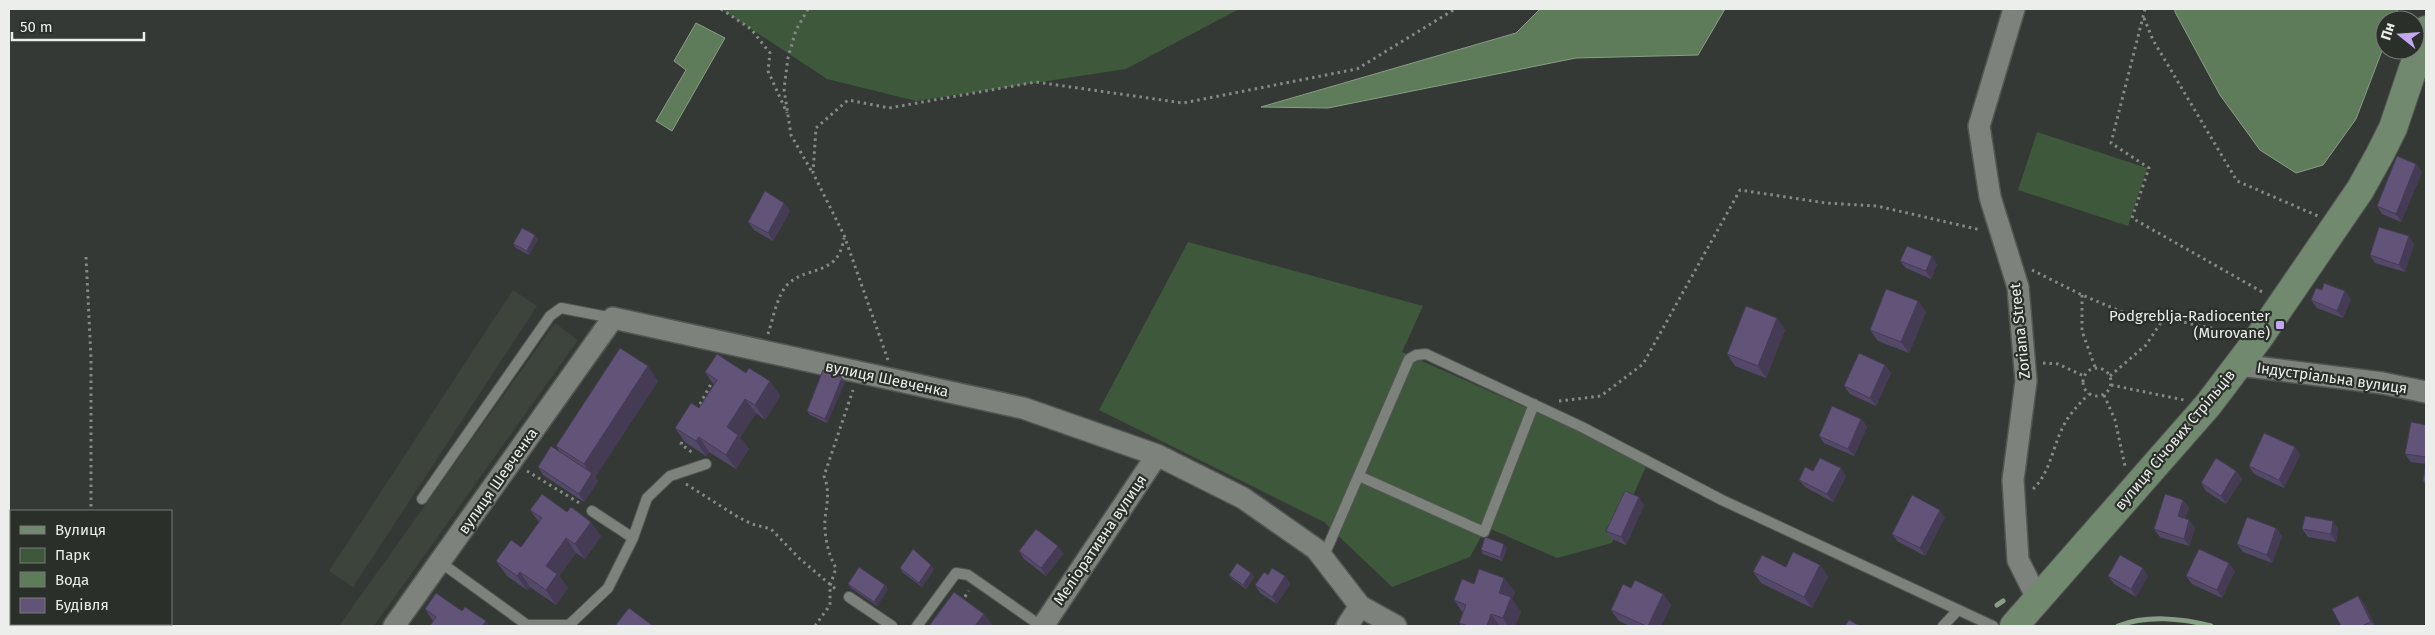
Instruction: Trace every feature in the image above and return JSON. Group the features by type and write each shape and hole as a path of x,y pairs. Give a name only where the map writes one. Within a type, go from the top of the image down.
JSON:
{"street":[{"name":"Zoriana Street","path":"2014,9 1979,126 1990,197 2018,287 2026,381 2012,480 2018,560 2037,598"},
{"name":"вулиця Січових Стрільців","path":"2014,626 2208,406 2258,339 2360,190 2393,128 2426,30"},
{"name":"вулиця Шевченка","path":"394,626 613,318 1023,408 1157,455 1243,498 1316,549 1360,606 1396,626"},
{"name":"Індустріальна вулиця","path":"2239,365 2382,383 2426,392"},
{"name":"Меліоративна вулиця","path":"1042,626 1157,455"},
{"path":"1347,626 1360,606"}],"lane":[{"path":"422,499 550,316 561,308 613,318"},
{"path":"1322,558 1360,476 1409,360 1416,355 1426,354 1582,427 1722,500 1993,626"},
{"path":"1360,476 1484,532 1534,404"},
{"path":"440,562 527,626 570,626 608,588 633,538 647,498 670,476 706,464"},
{"path":"592,511 633,538"},
{"path":"917,626 956,573 968,575 1042,626"},
{"path":"850,597 892,626"},
{"path":"1943,626 1958,610"}],"path":[{"path":"721,9 751,29 770,53 768,72 788,118"},
{"path":"808,9 796,30 788,58 784,89 791,135 813,173 844,235 895,380"},
{"path":"813,173 816,128 848,100 889,108 1036,82 1182,103 1356,69 1455,9"},
{"path":"2145,9 2111,143 2149,168 2132,218 2282,303"},
{"path":"2143,16 2153,40 2237,181 2336,224"},
{"path":"1534,404 1601,396 1643,364 1740,190 1826,203 1877,206 2001,234"},
{"path":"762,351 787,285 795,279 819,271 833,262 842,249 844,235"},
{"path":"86,257 91,358 91,510"},
{"path":"2009,258 2082,295 2125,313 2164,318 2258,339"},
{"path":"2082,295 2082,332 2095,368"},
{"path":"2110,376 2146,345 2164,318"},
{"path":"2024,362 2058,364 2084,376"},
{"path":"2095,368 2104,369 2110,376 2111,385 2104,395 2089,394 2083,384 2084,376 2095,368"},
{"path":"815,626 830,605 830,586 836,568 831,560 826,534 829,487 824,476 860,372"},
{"path":"693,418 715,376"},
{"path":"2111,385 2208,406"},
{"path":"2014,507 2043,480 2061,430 2071,412 2089,394"},
{"path":"2104,395 2115,420 2127,471"},
{"path":"685,435 681,444 706,464"},
{"path":"512,461 592,511"},
{"path":"670,476 696,488 738,517 772,529 800,559 830,586 850,597"},
{"path":"959,603 976,581"}],"shaded area":[{"path":"513,290 537,306 353,587 329,571"},
{"path":"555,323 578,340 374,626 339,626"}],"green space":[{"path":"721,9 1239,9 1126,69 916,101 827,79"},
{"path":"2037,132 2147,168 2128,226 2018,190"},
{"path":"1188,242 1423,306 1402,352 1648,462 1612,543 1557,558 1486,527 1470,557 1392,587 1324,522 1099,410"}],"water":[{"path":"1540,9 1725,9 1698,55 1576,58 1328,108 1261,107 1516,33"},
{"path":"2175,9 2398,9 2375,10 2375,60 2379,60 2356,119 2323,165 2296,173 2260,150 2220,95"},
{"path":"696,23 725,38 672,131 656,121 686,70 674,61"}],"building":[{"path":"2397,156 2416,164 2396,214 2377,206"},
{"path":"765,191 784,203 768,233 748,222"},
{"path":"2379,227 2409,236 2399,265 2370,255"},
{"path":"522,228 535,235 527,251 513,244"},
{"path":"1907,246 1932,256 1926,271 1900,261"},
{"path":"2324,283 2345,291 2337,311 2311,300 2316,288 2322,290"},
{"path":"1886,289 1918,301 1901,342 1870,330"},
{"path":"1746,306 1777,318 1758,366 1727,354"},
{"path":"620,348 648,366 584,464 556,446"},
{"path":"1859,353 1885,365 1870,398 1844,386"},
{"path":"717,354 746,373 749,368 770,381 755,405 745,399 727,427 738,435 726,455 699,437 696,441 675,428 691,403 699,408 717,380 705,372"},
{"path":"823,370 842,378 825,419 807,411"},
{"path":"1832,406 1861,419 1848,449 1819,436"},
{"path":"2411,422 2426,425 2426,457 2405,454"},
{"path":"2264,433 2295,447 2279,480 2249,466"},
{"path":"551,446 592,473 579,494 538,467"},
{"path":"1820,458 1841,468 1827,494 1799,480 1805,467 1813,471"},
{"path":"2216,458 2236,471 2221,496 2201,483"},
{"path":"2426,464 2426,481 2423,481"},
{"path":"1625,491 1639,497 1621,537 1606,531"},
{"path":"542,494 567,512 571,507 591,522 575,544 566,538 546,566 557,574 546,590 520,572 517,576 496,561 511,540 521,547 542,518 530,510"},
{"path":"2165,494 2183,500 2178,516 2189,520 2184,539 2154,529"},
{"path":"1912,495 1940,510 1920,548 1892,534"},
{"path":"2305,516 2333,521 2331,534 2302,529"},
{"path":"2247,517 2276,528 2267,555 2237,544"},
{"path":"1036,529 1058,546 1041,568 1019,551"},
{"path":"1485,537 1504,544 1500,557 1481,550"},
{"path":"913,549 931,565 919,583 900,568"},
{"path":"2199,549 2229,563 2217,590 2186,576"},
{"path":"1793,552 1820,565 1804,597 1753,572 1762,555 1786,567"},
{"path":"2120,555 2143,568 2131,589 2108,576"},
{"path":"1237,563 1251,573 1243,585 1229,575"},
{"path":"859,567 885,585 874,602 848,584"},
{"path":"1272,568 1285,576 1272,597 1255,585 1264,572 1268,575"},
{"path":"1479,569 1504,578 1499,593 1511,597 1503,618 1491,614 1487,626 1468,626 1459,623 1466,605 1454,600 1462,579 1474,584"},
{"path":"1635,580 1663,594 1648,626 1611,610 1623,584 1631,588"},
{"path":"954,592 984,614 975,626 929,626"},
{"path":"436,593 462,611 465,607 486,621 482,626 430,626 436,617 425,609"},
{"path":"2358,596 2371,622 2362,626 2341,626 2332,609"},
{"path":"629,608 653,626 615,626"},
{"path":"1849,620 1860,626 1845,626"}],"waterway":[{"path":"1997,605 2003,601"},
{"path":"2118,626 2152,619 2188,621 2211,626"}],"place":[{"name":"Podgreblja-Radiocenter (Murovane)","path":"2280,325"}]}
